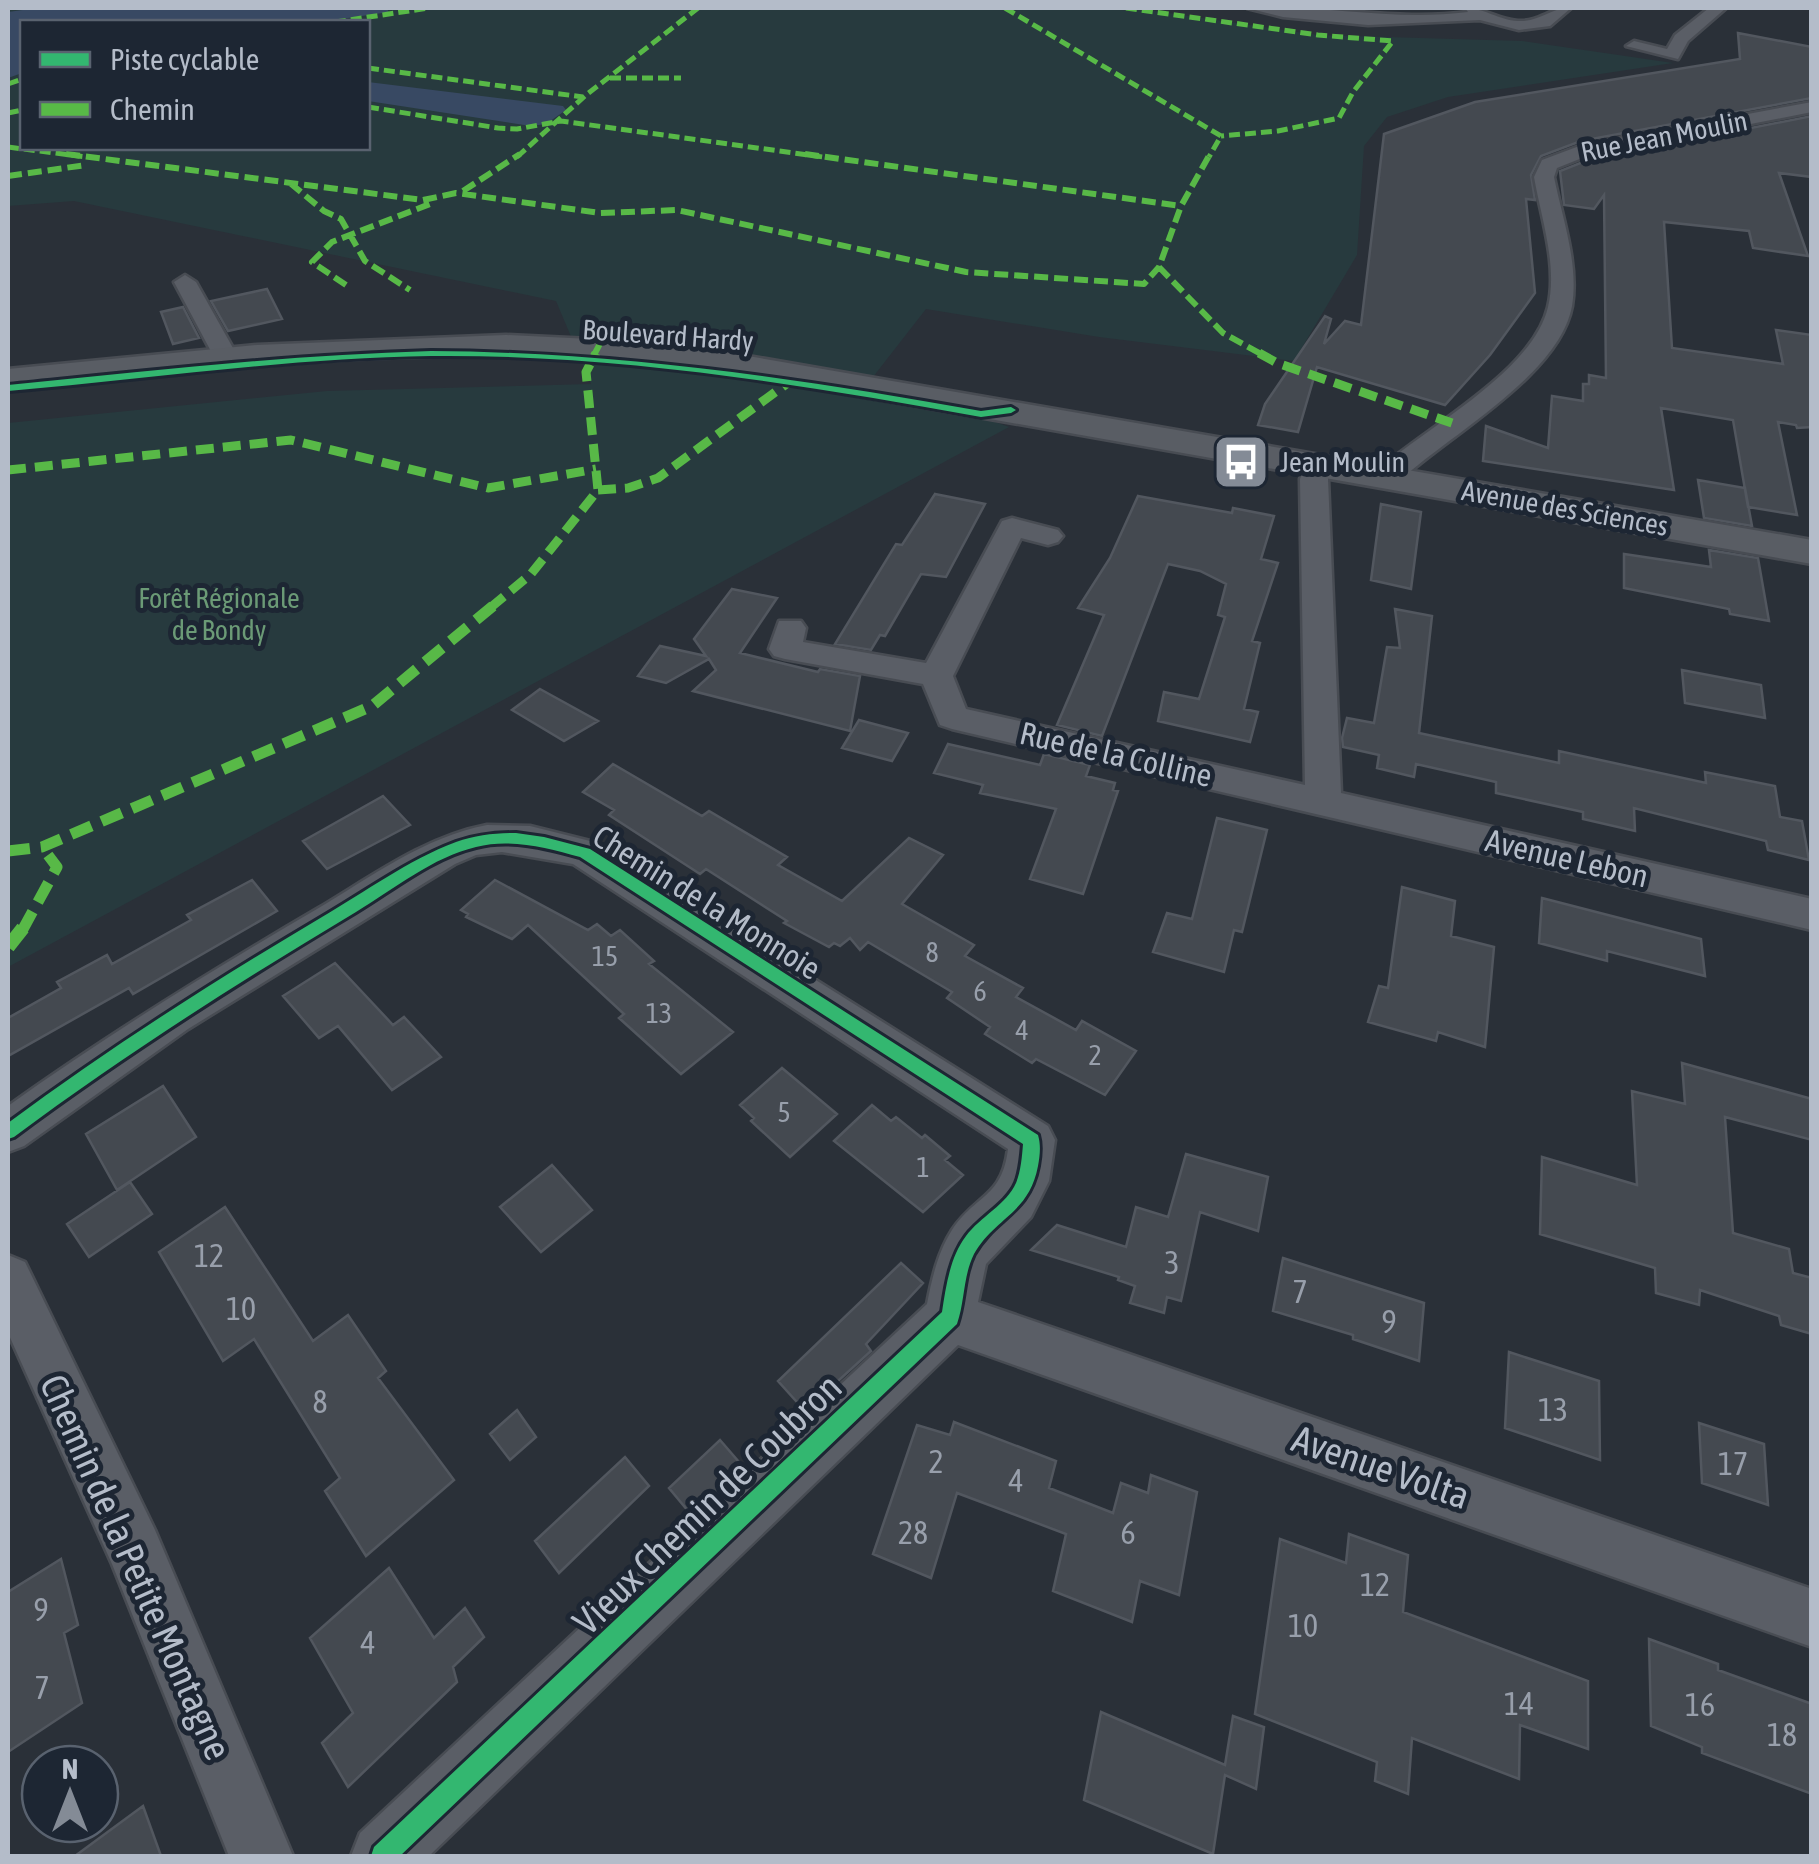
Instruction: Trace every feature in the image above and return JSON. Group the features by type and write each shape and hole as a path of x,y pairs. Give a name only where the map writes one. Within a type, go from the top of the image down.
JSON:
{"street":[{"path":"1254,8 1363,20 1433,20 1476,11 1524,26 1552,20 1563,8"},
{"path":"1634,46 1672,55 1681,38 1718,8"},
{"name":"Rue Jean Moulin","path":"1387,477 1512,375 1551,333 1558,319 1561,292 1544,178 1548,164 1582,152 1812,107"},
{"path":"186,282 226,357"},
{"name":"Boulevard Hardy","path":"8,379 340,348 492,347 666,360 706,359 1318,466"},
{"path":"1318,466 1314,479 1322,801"},
{"name":"Avenue des Sciences","path":"1318,466 1812,552"},
{"path":"790,628 785,650 936,676 1012,527 1048,536"},
{"name":"Rue de la Colline","path":"936,676 952,718 1322,801"},
{"name":"Avenue Lebon","path":"1322,801 1812,915"},
{"name":"Chemin de la Monnoie","path":"8,1132 145,1033 411,872 472,842 530,838 585,853 1031,1156 1021,1198 972,1242 962,1264 950,1316"},
{"name":"Chemin de la Petite Montagne","path":"8,1279 135,1550 261,1856"},
{"name":"Avenue Volta","path":"950,1316 1812,1618"},
{"name":"Vieux Chemin de Coubron","path":"383,1856 950,1316"}],"green space":[{"name":"Forêt Régionale de Bondy","path":"8,8 1135,8 1318,35 1522,41 1673,63 1448,97 1387,117 1364,146 1357,255 1294,361 1099,337 926,309 873,377 1009,427 8,967 8,423 327,391 591,384 556,301 74,201 8,206"}],"water":[{"path":"37,8 386,8 389,12 335,20 20,20 20,74 8,78 8,12"},
{"path":"370,82 563,106 566,110 546,124 531,126 370,101"}],"building":[{"path":"1738,33 1812,47 1812,98 1581,141 1541,156 1531,175 1535,200 1526,199 1535,293 1490,355 1445,405 1317,367 1298,432 1258,425 1265,404 1325,316 1331,319 1324,344 1345,321 1361,325 1384,134 1475,102 1740,59"},
{"path":"1812,116 1812,177 1779,173 1808,256 1753,248 1749,231 1664,222 1672,348 1783,364 1776,330 1812,335 1812,427 1797,428 1778,422 1797,515 1748,507 1733,420 1661,408 1674,490 1483,461 1486,426 1548,448 1552,396 1583,401 1583,384 1589,384 1589,375 1606,378 1604,195 1594,209 1564,205 1560,171 1588,160"},
{"path":"267,289 282,319 228,331 211,301"},
{"path":"183,307 199,338 173,344 161,312"},
{"path":"1698,480 1745,488 1752,526 1704,518"},
{"path":"935,494 985,504 946,577 921,574 885,636 880,635 871,650 835,644 896,544 902,545"},
{"path":"1138,496 1232,513 1233,508 1274,516 1261,559 1278,563 1252,641 1260,643 1244,709 1258,712 1250,742 1158,721 1164,692 1199,699 1225,617 1218,615 1226,584 1200,571 1168,564 1102,736 1057,725 1104,615 1078,608 1110,558"},
{"path":"1381,504 1421,512 1411,589 1371,580"},
{"path":"1709,550 1758,558 1769,621 1624,588 1624,554 1711,567"},
{"path":"732,589 777,598 740,653 818,672 820,669 860,676 850,731 693,691 716,670 709,659 666,683 638,676 660,646 706,656 694,639"},
{"path":"1395,609 1432,616 1419,733 1559,763 1559,751 1706,783 1705,772 1775,786 1780,817 1802,821 1809,860 1768,850 1766,841 1634,808 1635,831 1583,819 1583,812 1496,793 1496,782 1416,764 1414,777 1377,768 1379,755 1343,747 1342,738 1347,718 1374,723 1387,647 1400,648"},
{"path":"1682,670 1761,685 1765,718 1685,703"},
{"path":"540,689 598,721 564,741 512,710"},
{"path":"859,720 908,733 892,761 842,748"},
{"path":"948,744 1040,765 1044,754 1090,765 1086,776 1115,783 1113,790 1118,791 1083,894 1030,879 1056,809 980,793 983,785 934,773"},
{"path":"613,764 702,816 709,811 787,857 778,865 842,901 909,838 943,855 902,904 974,945 965,956 1023,988 1016,997 1076,1030 1082,1021 1136,1051 1105,1095 1036,1059 1032,1063 985,1034 990,1027 947,998 952,992 868,942 860,950 850,938 840,946 834,943 829,947 784,923 787,921 706,869 700,874 609,815 614,810 583,792"},
{"path":"383,796 410,825 327,869 303,841"},
{"path":"1217,818 1267,830 1242,932 1234,930 1224,972 1153,952 1167,913 1192,919"},
{"path":"252,880 277,911 133,994 129,988 8,1056 8,1018 61,988 57,982 107,955 112,964 191,920 187,915"},
{"path":"495,880 588,930 597,924 611,936 620,930 654,961 649,964 733,1032 681,1074 619,1018 624,1014 528,925 512,939 466,917 468,914 461,910"},
{"path":"1402,887 1455,901 1451,936 1494,947 1485,1047 1438,1032 1436,1041 1368,1022 1379,986 1388,988"},
{"path":"1542,898 1701,939 1705,976 1607,951 1607,961 1539,943"},
{"path":"335,963 393,1025 404,1017 441,1057 392,1090 338,1026 319,1038 283,996"},
{"path":"1682,1063 1812,1099 1812,1140 1725,1117 1733,1233 1789,1249 1793,1273 1812,1278 1812,1334 1781,1325 1779,1316 1700,1290 1699,1305 1656,1293 1655,1268 1540,1234 1542,1157 1637,1185 1632,1091 1685,1104"},
{"path":"782,1068 837,1114 790,1157 751,1121 754,1118 740,1105"},
{"path":"163,1086 196,1137 117,1190 86,1134"},
{"path":"872,1105 891,1121 896,1117 922,1138 925,1135 950,1156 945,1160 963,1175 923,1212 834,1141"},
{"path":"1186,1154 1268,1177 1258,1231 1200,1212 1181,1301 1167,1297 1164,1313 1130,1303 1135,1286 1118,1280 1119,1277 1031,1250 1057,1225 1126,1247 1136,1207 1168,1217"},
{"path":"552,1165 592,1210 541,1252 500,1207"},
{"path":"130,1182 152,1214 89,1257 67,1224"},
{"path":"225,1207 313,1341 348,1315 386,1371 378,1378 454,1480 366,1556 325,1491 340,1478 254,1339 223,1361 159,1252"},
{"path":"1283,1258 1424,1303 1419,1361 1353,1339 1353,1335 1273,1311"},
{"path":"901,1263 923,1283 866,1344 871,1351 805,1411 778,1381"},
{"path":"1509,1352 1599,1381 1600,1460 1505,1428"},
{"path":"517,1410 536,1437 510,1460 490,1434"},
{"path":"954,1422 1056,1461 1049,1488 1113,1513 1121,1483 1148,1493 1151,1475 1197,1492 1179,1595 1140,1581 1132,1622 1053,1591 1066,1534 957,1493 931,1578 873,1554 917,1425 950,1435"},
{"path":"1699,1423 1764,1444 1768,1505 1702,1483"},
{"path":"720,1440 745,1469 693,1517 669,1488"},
{"path":"625,1457 649,1486 559,1573 535,1541"},
{"path":"1349,1534 1408,1555 1403,1612 1588,1681 1588,1749 1520,1725 1519,1779 1412,1738 1408,1794 1375,1781 1377,1762 1255,1714 1280,1539 1346,1563"},
{"path":"61,1559 78,1625 64,1633 82,1703 8,1752 8,1592"},
{"path":"389,1568 434,1638 465,1608 484,1637 453,1667 457,1682 348,1787 322,1743 353,1713 310,1638"},
{"path":"1649,1639 1718,1664 1718,1670 1812,1704 1812,1794 1702,1753 1702,1747 1651,1726"},
{"path":"1101,1712 1225,1765 1233,1716 1264,1727 1256,1789 1225,1775 1213,1854 1084,1800"},
{"path":"143,1806 161,1856 75,1856 91,1844 120,1844 120,1823"}],"marked path":[{"path":"348,20 429,8"},
{"path":"463,191 499,171 586,95 698,8"},
{"path":"31,150 423,200 456,193 600,213 677,210 966,272 1144,284 1159,267 1181,206 1221,136 1005,8"},
{"path":"1126,8 1318,35 1393,41 1353,92 1339,118 1278,131 1221,136"},
{"path":"370,68 583,97"},
{"path":"610,78 681,78"},
{"path":"8,84 20,80"},
{"path":"370,107 498,128 517,129 561,121 1181,206"},
{"path":"8,113 20,110"},
{"path":"8,147 20,149"},
{"path":"8,176 86,165"},
{"path":"290,183 324,211 341,219 365,261 410,290"},
{"path":"346,285 312,262 332,242 435,202"},
{"path":"1159,267 1223,333 1277,363 1452,423"},
{"path":"8,851 42,847 372,706 531,574 598,490 586,372 604,336"},
{"path":"598,490 628,488 658,478 789,382"},
{"path":"8,470 291,440 488,488 596,469"},
{"path":"8,947 15,943 57,867 42,847"}],"cycle path":[{"path":"8,388 310,359 492,354 616,361 738,374 981,414 1011,410"},
{"path":"8,1132 173,1017 408,873 458,847 502,838 530,840 585,853 1032,1140 1021,1193 967,1250 950,1317 383,1856"}],"place":[{"name":"Jean Moulin","path":"1241,462"}]}
